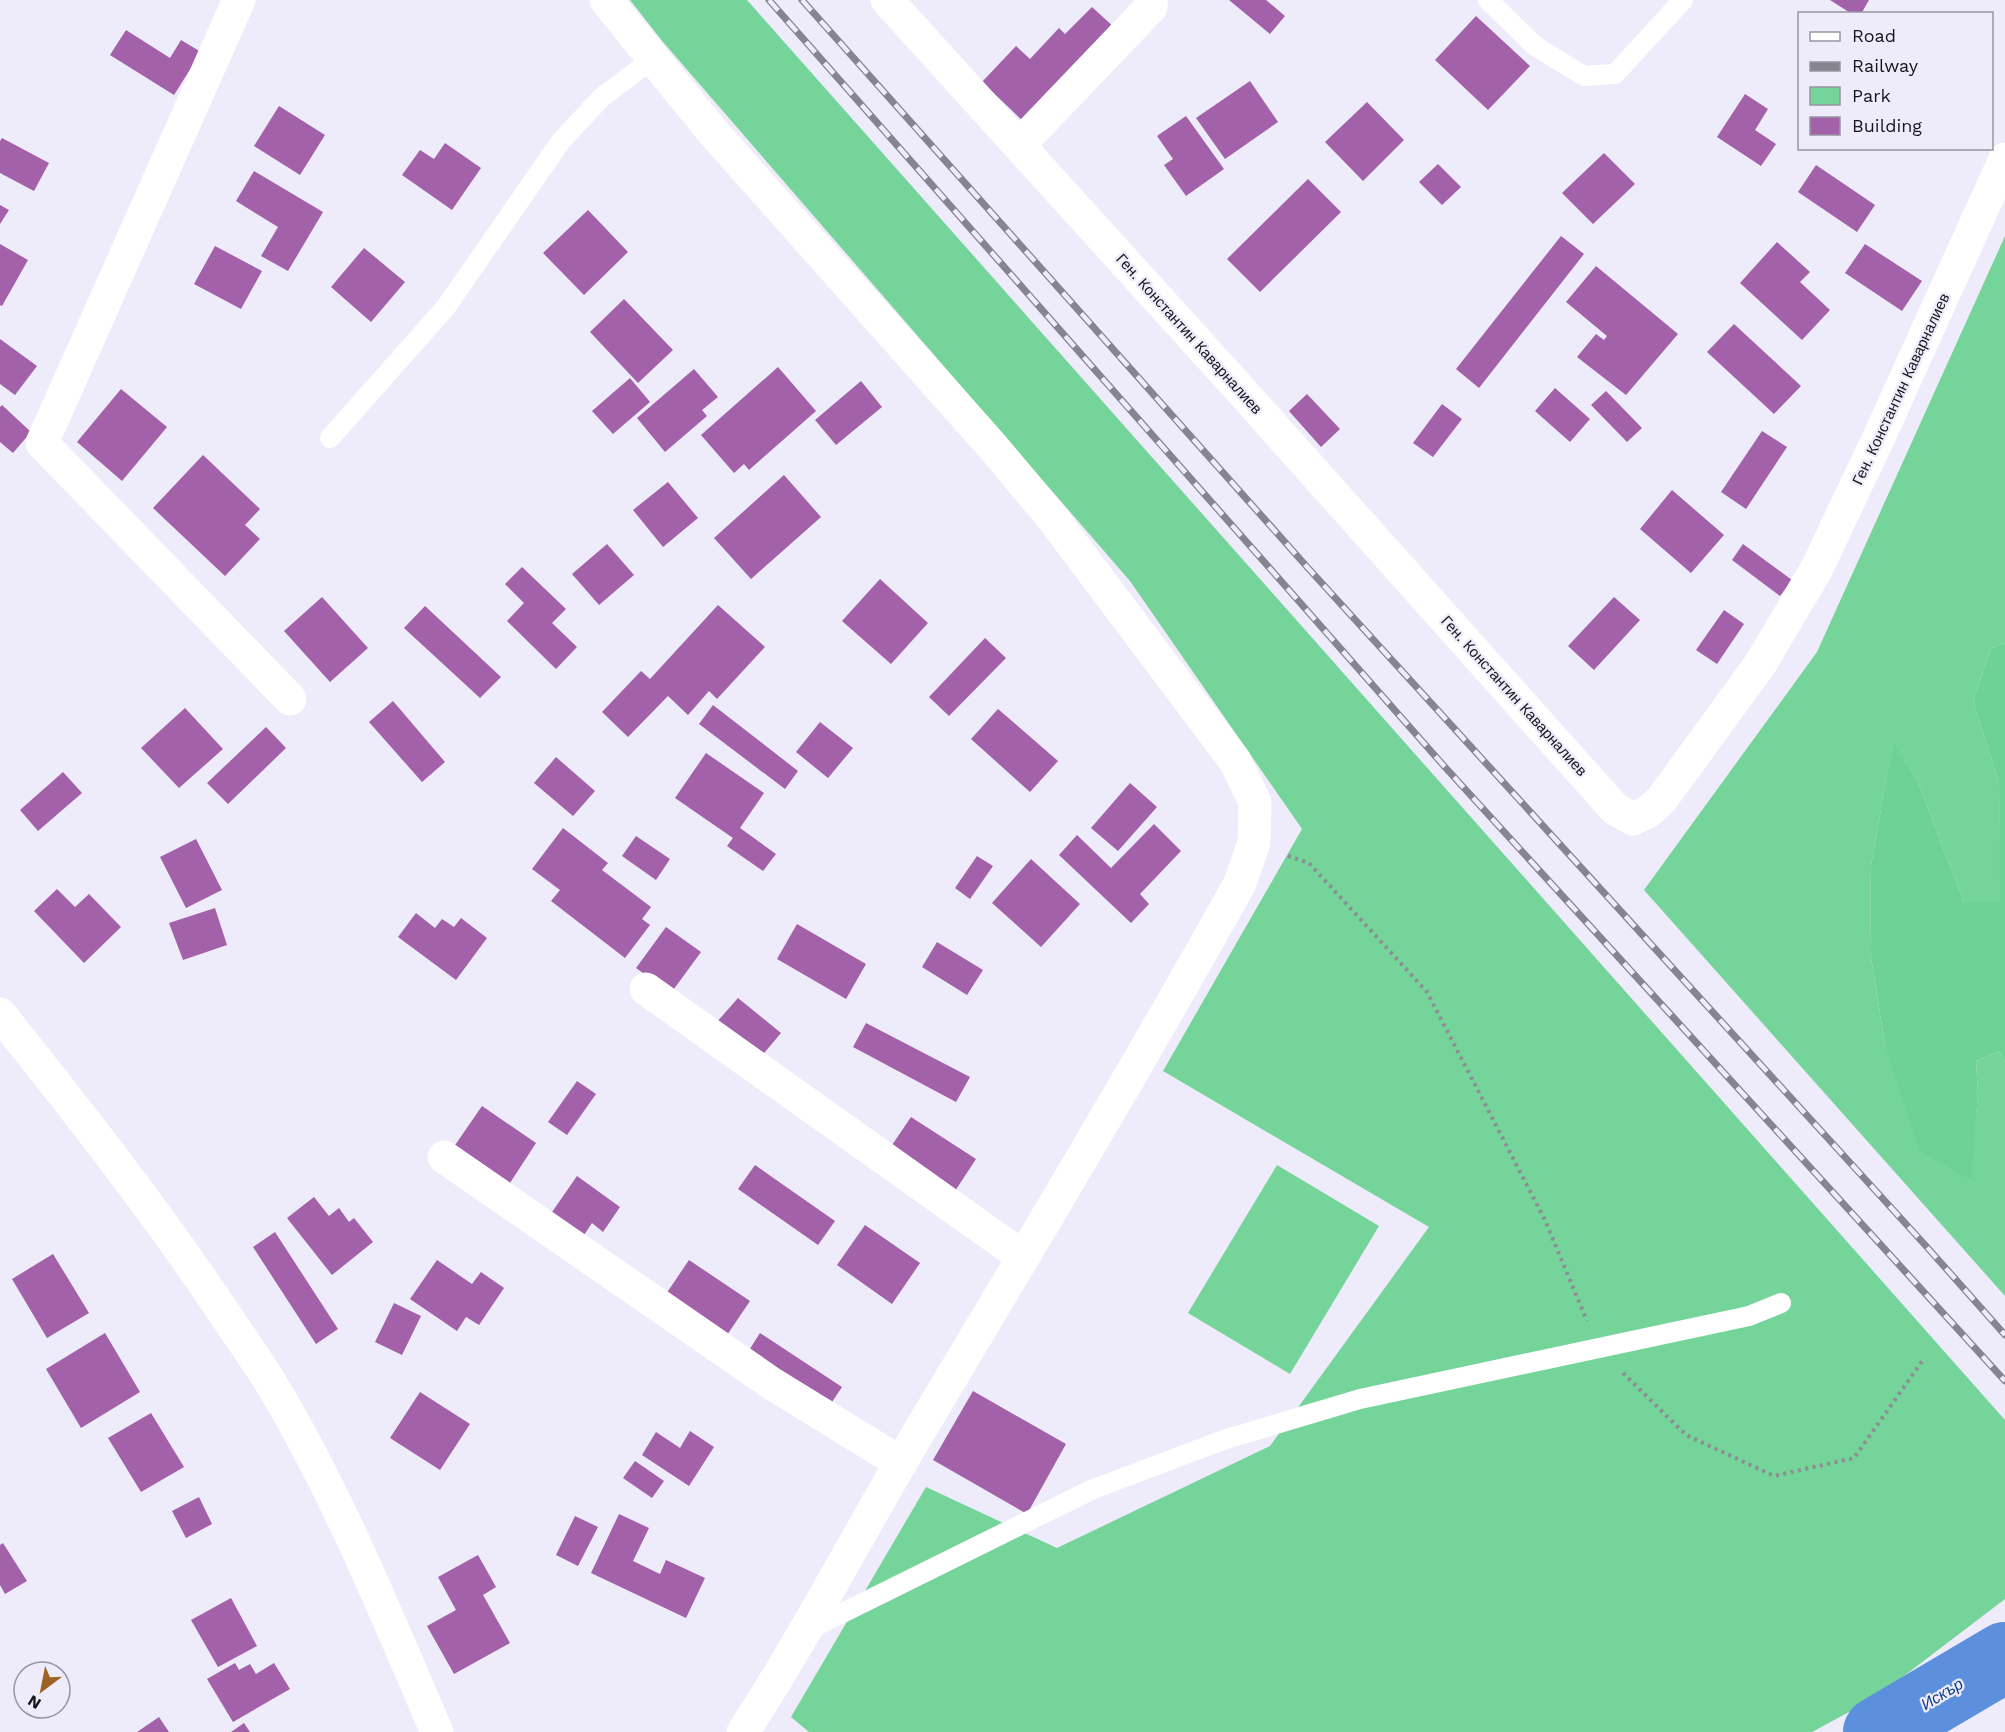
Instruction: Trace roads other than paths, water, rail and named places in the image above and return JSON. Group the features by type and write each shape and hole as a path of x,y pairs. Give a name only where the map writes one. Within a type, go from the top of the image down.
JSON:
{"street":[{"path":"239,0 42,443 290,699"},
{"path":"606,0 712,131 993,447 1054,520 1235,760 1255,802 1254,843 1239,885 804,1631 742,1732"},
{"name":"Ген. Константин Каварналиев","path":"887,0 1245,395 1615,809 1633,819 1648,812 1661,800 1678,777 1761,663 1817,568 1880,437 2005,159"},
{"path":"1018,145 1151,7 1151,0"},
{"path":"646,989 1023,1257"},
{"path":"0,1014 184,1252 269,1380 330,1492 437,1732"},
{"path":"444,1157 771,1383 901,1463"}],"lane":[{"path":"1488,0 1535,46 1584,76 1615,74 1683,0"},
{"path":"330,438 446,307 561,141 602,97 653,59"},
{"path":"804,1631 1091,1490 1223,1440 1360,1399 1749,1316 1781,1303"}],"waterway":[{"name":"Искър","path":"1878,1732 2005,1657"}],"railway":[{"path":"769,0 1444,766 2005,1381"},
{"path":"802,0 1308,568 2005,1335"}]}
